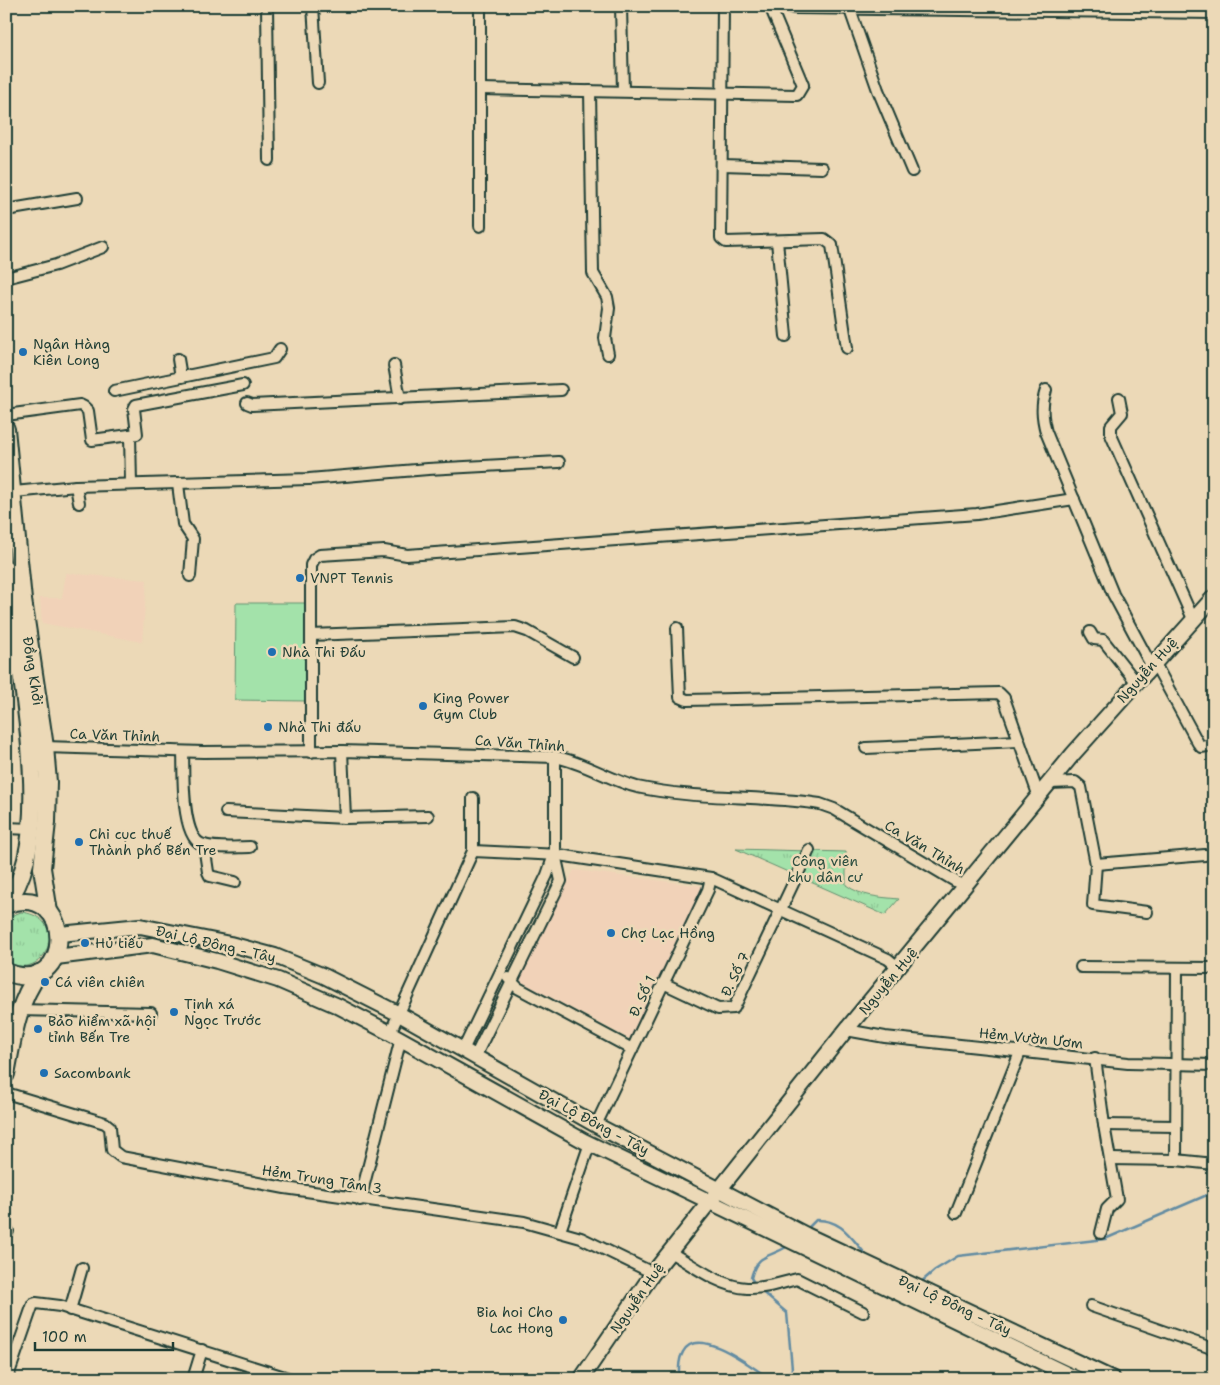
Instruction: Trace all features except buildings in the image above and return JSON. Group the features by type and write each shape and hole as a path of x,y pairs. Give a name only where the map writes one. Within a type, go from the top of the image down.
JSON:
{"main road":[{"name":"Đồng Khởi","path":"6,429 14,492 23,600 45,747 48,782 47,822 42,868 44,891 49,912 56,922 60,934"},
{"name":"Đồng Khởi","path":"6,569 8,602 30,748 33,782 31,829 25,867 19,884 6,904"},
{"path":"6,904 28,902 40,906 49,912"},
{"path":"6,1074 19,1010 26,990 39,973 49,966 56,957 60,946 60,934"},
{"path":"6,972 21,976 39,973"}],"street":[{"path":"267,6 269,160"},
{"path":"313,6 318,83"},
{"path":"480,6 480,226"},
{"path":"621,6 623,91"},
{"path":"723,6 723,240 777,241 824,239 832,245 847,348"},
{"path":"480,89 797,95 802,85 770,6"},
{"path":"793,6 1134,8 1214,11"},
{"path":"849,7 878,90 912,172"},
{"path":"590,91 593,273 608,303 606,338 608,354"},
{"path":"722,165 822,168"},
{"path":"6,210 77,198"},
{"path":"777,241 786,336"},
{"path":"6,278 56,265 103,247"},
{"path":"114,391 274,358 280,349"},
{"path":"178,359 181,376"},
{"path":"394,365 400,399"},
{"path":"6,415 84,406 88,411 92,440 137,434 134,409 136,405 244,385"},
{"path":"247,403 252,405 400,399 561,390"},
{"path":"1046,390 1042,400 1042,418 1046,432 1113,594 1198,743 1201,747 1214,745"},
{"path":"1119,398 1122,412 1111,426 1111,435 1193,619"},
{"path":"130,435 131,484"},
{"path":"14,492 76,486 287,480 559,462"},
{"path":"178,484 183,524 193,539 190,576"},
{"path":"76,486 79,503"},
{"path":"311,752 311,565 314,559 320,555 384,551 410,555 977,514 1074,499"},
{"name":"Nguyễn Huệ","path":"581,1379 653,1273 846,1030 1136,682 1214,598"},
{"path":"311,635 515,628 527,632 573,657"},
{"path":"677,628 680,697 683,699 1000,693 1004,698 1039,797"},
{"path":"1090,632 1097,640 1103,640 1107,644 1136,682"},
{"path":"866,748 1018,741"},
{"name":"Ca Văn Thỉnh","path":"45,747 183,752 342,751 555,756 574,760 635,786 680,794 805,802 834,809 965,887"},
{"path":"342,751 345,818"},
{"path":"183,752 187,824 193,838 204,845 250,848"},
{"path":"469,1053 511,982 561,881 554,854 555,756"},
{"path":"1050,784 1075,782 1081,787 1096,864 1093,905 1147,912"},
{"path":"360,1200 396,1036 399,1014 473,851 473,798"},
{"path":"226,812 345,818 428,816"},
{"path":"6,828 31,829"},
{"path":"204,845 210,876 235,882"},
{"path":"781,910 809,850"},
{"path":"473,851 554,854 711,878 888,959 899,968"},
{"path":"469,1053 502,970 547,875 554,854"},
{"path":"1096,864 1206,855"},
{"name":"Đ. Số 1","path":"596,1126 708,890 711,878"},
{"name":"Đ. Số 7","path":"663,983 718,1009 734,1008 781,910"},
{"name":"Đại Lộ Đông - Tây","path":"60,934 140,926 230,944 291,963 399,1014 596,1126 802,1233 1113,1379"},
{"name":"Đại Lộ Đông - Tây","path":"56,957 153,945 218,961 278,980 338,1006 396,1036 590,1144 1076,1379"},
{"path":"1081,967 1214,968"},
{"path":"1176,1160 1177,968"},
{"path":"502,970 511,982 632,1049"},
{"path":"19,1010 151,1013"},
{"name":"Hẻm Vườn Ươm","path":"846,1030 894,1038 1095,1058 1176,1065 1214,1065"},
{"path":"956,1213 1021,1050"},
{"path":"1095,1058 1117,1199 1106,1209 1101,1233"},
{"name":"Hẻm Trung Tâm 3","path":"6,1093 105,1123 110,1127 112,1150 121,1157 360,1200 524,1222 581,1238 653,1273"},
{"path":"1104,1125 1176,1126"},
{"path":"560,1231 590,1144"},
{"path":"1110,1159 1176,1160 1214,1164"},
{"path":"670,1252 712,1275 746,1288 760,1288 797,1279 863,1312"},
{"path":"70,1310 82,1268"},
{"path":"7,1379 33,1304 42,1303 202,1350 291,1379"},
{"path":"1091,1306 1214,1349"},
{"path":"193,1379 202,1350"}],"shaded area":[{"path":"66,573 147,580 142,642 42,623 40,598 62,598"},
{"name":"Chợ Lạc Hồng","path":"574,870 703,886 630,1039 518,980"}],"green space":[{"name":"Nhà Thi Đấu","path":"236,603 308,603 307,701 235,700"},
{"name":"Công viên khu dân cư","path":"736,849 846,852 846,885 865,894 899,899 885,915"},
{"path":"21,912 37,917 46,926 49,937 47,948 41,958 31,965 19,966 6,960 6,918"}],"waterway":[{"path":"920,1283 935,1270 958,1256 1105,1239 1214,1192"},
{"path":"807,1229 816,1220 833,1223 846,1232 869,1258"},
{"path":"755,1284 751,1278 760,1260 788,1246"},
{"path":"760,1290 787,1313 792,1369 787,1379"},
{"path":"679,1379 681,1355 690,1345 701,1343 713,1345 726,1351 770,1379"}],"place":[{"name":"Ngân Hàng Kiên Long","path":"23,352"},
{"name":"VNPT Tennis","path":"300,578"},
{"name":"Nhà Thi Đấu","path":"272,652"},
{"name":"King Power Gym Club","path":"423,706"},
{"name":"Nhà Thi đấu","path":"268,727"},
{"name":"Chi cục thuế Thành phố Bến Tre","path":"79,842"},
{"name":"Chợ Lạc Hồng","path":"611,933"},
{"name":"Hủ tiếu","path":"85,943"},
{"name":"Cá viên chiên","path":"45,982"},
{"name":"Tịnh xá Ngọc Trước","path":"174,1012"},
{"name":"Bảo hiểm xã hội tỉnh Bến Tre","path":"38,1029"},
{"name":"Sacombank","path":"44,1073"},
{"name":"Bia hoi Cho Lac Hong","path":"563,1320"}]}
